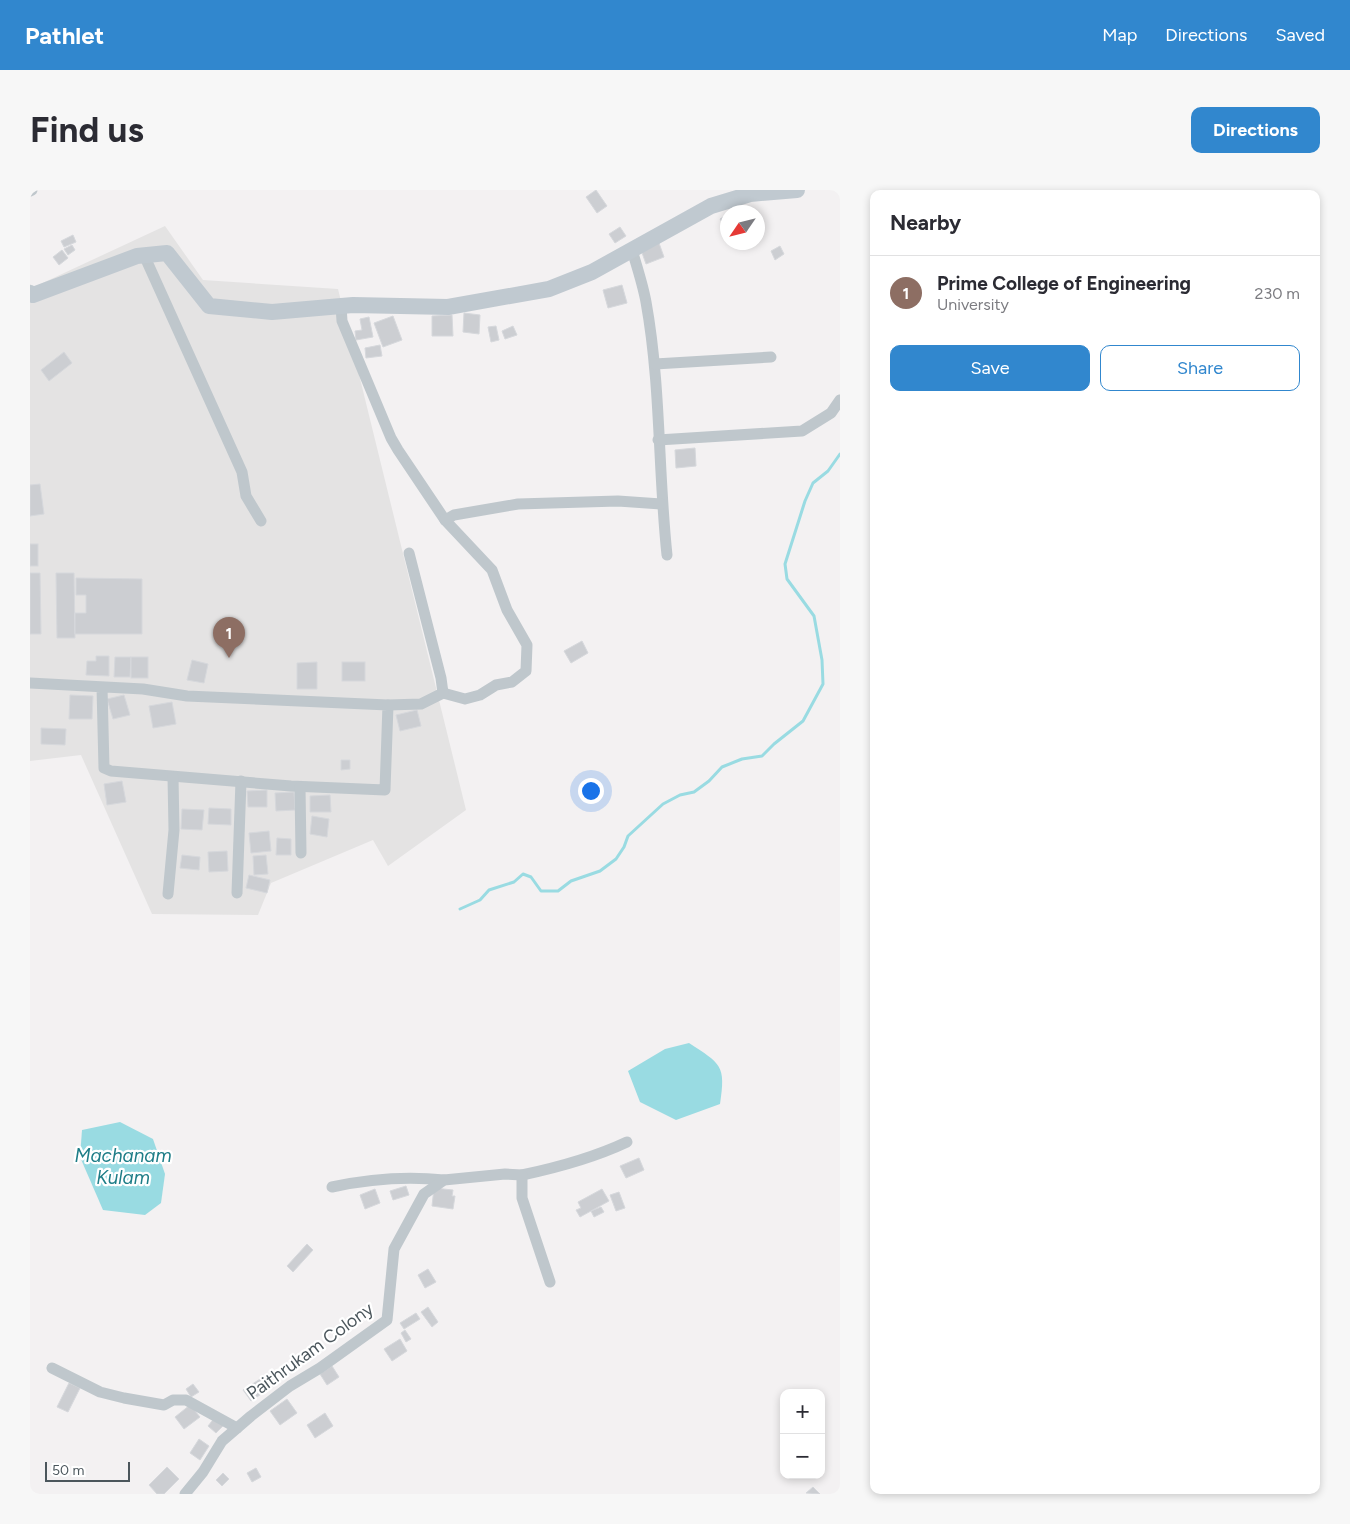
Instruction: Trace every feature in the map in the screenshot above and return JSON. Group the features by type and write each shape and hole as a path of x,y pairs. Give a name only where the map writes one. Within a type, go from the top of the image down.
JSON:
{"street":[{"path":"30,293 33,295 82,275 144,255 167,253 209,306 272,312 341,306 448,307 549,289 592,272 711,206 750,194 797,190"},
{"path":"632,250 646,300 655,364 661,504 667,555"},
{"path":"144,255 242,472 246,496 261,521"},
{"path":"30,683 143,689 187,696 388,705 421,704 443,693 465,699 480,695 496,685 512,682 526,671 527,645 507,610 492,570 445,520 390,438 342,321 341,306"},
{"path":"655,364 771,357"},
{"path":"658,440 802,431 831,413 840,400"},
{"path":"445,520 454,515 518,504 618,501 661,504"},
{"path":"409,553 441,678 443,693"},
{"path":"102,687 104,768 300,787 385,790 388,705"},
{"path":"168,894 174,830 173,776"},
{"path":"237,893 241,781"},
{"path":"300,787 301,854"},
{"name":"Paithrukam Colony","path":"185,1494 203,1472 222,1441 237,1428 290,1386 320,1368 387,1320 394,1249 424,1194 444,1180 505,1174 522,1175 567,1166 595,1157 627,1142"},
{"path":"522,1175 522,1198 550,1282"},
{"path":"421,1178 424,1194"},
{"path":"332,1187 363,1180 421,1178 444,1180"},
{"path":"52,1368 100,1392 124,1398 164,1405 173,1400 186,1400 237,1428"}],"shaded area":[{"path":"165,226 203,280 338,289 466,810 388,866 373,840 271,883 258,915 152,914 81,755 30,761 30,284 34,287"}],"water":[{"path":"689,1043 708,1056 719,1067 722,1081 720,1104 676,1120 640,1102 628,1071 665,1049"},
{"name":"Machanam Kulam","path":"120,1122 153,1139 165,1174 161,1203 145,1215 103,1210 80,1157 82,1130"}],"building":[{"path":"596,190 607,206 597,213 586,197"},
{"path":"620,227 626,236 615,243 609,234"},
{"path":"73,235 76,242 64,247 61,241"},
{"path":"659,243 664,257 646,264 641,250"},
{"path":"72,245 75,250 68,255 64,249"},
{"path":"780,246 784,254 775,260 771,251"},
{"path":"62,250 68,258 59,265 53,257"},
{"path":"622,285 627,303 608,308 603,290"},
{"path":"464,313 480,315 479,334 463,332"},
{"path":"452,315 453,336 432,336 432,316"},
{"path":"393,316 402,340 383,347 374,323"},
{"path":"369,317 373,337 356,340 355,331 362,330 360,319"},
{"path":"496,326 499,340 491,342 488,327"},
{"path":"513,326 517,335 505,339 502,331"},
{"path":"380,345 382,356 366,358 365,348"},
{"path":"64,352 72,363 49,381 41,370"},
{"path":"695,448 696,466 676,468 675,450"},
{"path":"40,484 44,514 30,516 30,485"},
{"path":"30,544 38,544 38,566 30,566"},
{"path":"30,573 40,573 41,634 30,634"},
{"path":"56,573 74,573 75,638 57,638"},
{"path":"76,578 142,579 142,634 75,634 75,613 86,613 86,595 76,595"},
{"path":"582,641 588,653 571,663 564,651"},
{"path":"96,656 109,656 109,676 86,675 87,661 96,661"},
{"path":"115,657 131,657 130,677 114,677"},
{"path":"131,657 148,657 148,678 131,678"},
{"path":"192,660 208,664 204,683 187,680"},
{"path":"317,662 317,689 297,689 297,663"},
{"path":"342,662 365,662 365,681 342,681"},
{"path":"70,695 93,696 92,719 69,719"},
{"path":"124,695 130,715 113,719 107,699"},
{"path":"172,702 176,724 153,728 149,706"},
{"path":"417,710 421,726 400,731 396,715"},
{"path":"41,728 66,729 65,745 41,744"},
{"path":"341,760 350,760 350,769 341,770"},
{"path":"122,781 126,802 107,805 104,784"},
{"path":"267,790 267,807 248,807 247,791"},
{"path":"294,792 295,810 276,811 275,793"},
{"path":"330,795 331,812 310,812 310,796"},
{"path":"209,808 231,809 231,825 208,824"},
{"path":"182,809 204,810 202,830 181,829"},
{"path":"312,816 329,819 327,837 310,834"},
{"path":"269,831 271,851 251,853 249,833"},
{"path":"277,838 291,839 291,855 276,855"},
{"path":"227,851 228,871 209,872 208,852"},
{"path":"182,855 200,857 199,870 180,868"},
{"path":"266,855 268,874 254,875 253,856"},
{"path":"249,875 270,880 267,893 246,888"},
{"path":"639,1158 644,1170 626,1178 620,1166"},
{"path":"406,1186 409,1195 393,1200 390,1191"},
{"path":"434,1188 453,1190 452,1196 455,1196 453,1209 432,1206"},
{"path":"375,1189 380,1203 365,1209 360,1195"},
{"path":"602,1189 609,1201 580,1217 576,1210 581,1208 578,1202"},
{"path":"619,1192 625,1208 616,1211 610,1195"},
{"path":"601,1207 604,1212 594,1217 591,1211"},
{"path":"307,1244 313,1250 293,1272 287,1266"},
{"path":"428,1269 436,1282 425,1288 418,1275"},
{"path":"428,1307 438,1322 432,1327 421,1312"},
{"path":"416,1313 420,1319 404,1329 400,1323"},
{"path":"405,1330 411,1339 406,1342 401,1333"},
{"path":"400,1339 407,1351 392,1361 384,1349"},
{"path":"332,1366 339,1377 327,1385 320,1374"},
{"path":"271,1372 275,1378 270,1382 273,1386 251,1401 243,1390"},
{"path":"69,1383 80,1388 68,1412 57,1407"},
{"path":"193,1384 199,1392 191,1397 186,1389"},
{"path":"287,1399 297,1413 280,1425 270,1411"},
{"path":"190,1405 200,1417 184,1429 175,1417"},
{"path":"325,1413 333,1426 315,1438 307,1425"},
{"path":"216,1416 225,1424 216,1433 208,1426"},
{"path":"199,1439 209,1446 200,1460 190,1453"},
{"path":"167,1467 179,1479 164,1494 157,1494 149,1485"},
{"path":"256,1468 261,1477 252,1482 247,1473"},
{"path":"223,1473 229,1479 222,1486 216,1480"},
{"path":"813,1487 820,1494 806,1493"}],"waterway":[{"path":"460,909 480,900 489,890 514,882 523,874 531,877 541,891 558,891 571,881 600,871 616,859 624,847 628,836 663,804 680,795 694,792 709,781 722,767 742,759 762,756 803,721 823,684 822,660 814,616 787,579 785,564 805,501 813,483 828,471 840,454"}],"place":[{"name":"Prime College of Engineering","path":"229,658"}]}
